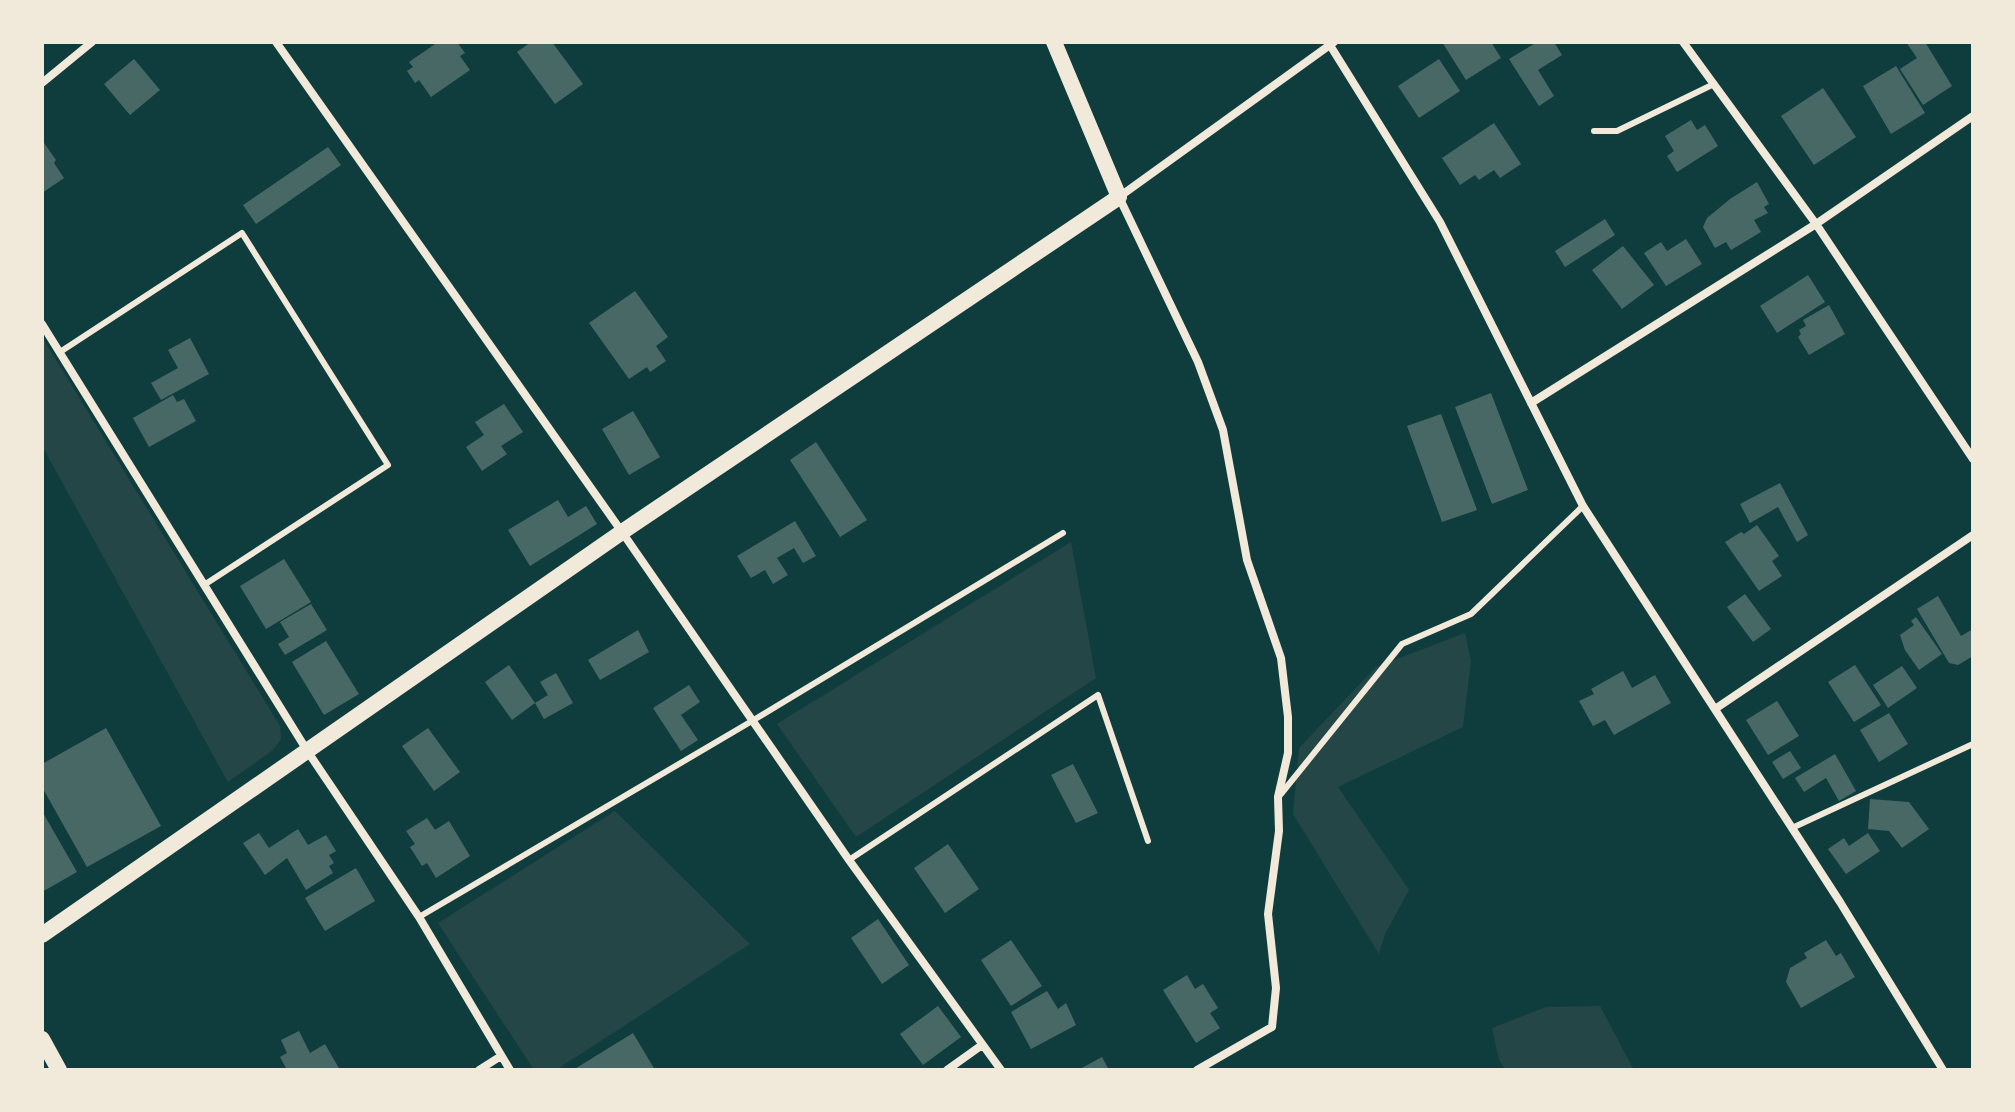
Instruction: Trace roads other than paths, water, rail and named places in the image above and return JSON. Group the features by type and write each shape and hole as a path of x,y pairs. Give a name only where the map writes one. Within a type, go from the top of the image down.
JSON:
{"main road":[{"path":"42,935 622,532 1119,197 1054,42"},
{"path":"42,1039 59,1070"}],"street":[{"path":"42,83 92,42"},
{"path":"276,42 849,860 1001,1070"},
{"path":"1683,42 1816,224 1973,459"},
{"path":"1197,1070 1272,1027 1276,988 1268,914 1279,831 1278,797 1288,753 1288,717 1281,658 1247,560 1223,430 1198,362 1119,197 1331,43 1440,222 1583,506 1792,828 1943,1070"},
{"path":"1531,403 1816,224 1973,116"},
{"path":"42,324 308,752 419,917 510,1070"},
{"path":"1715,709 1973,535"},
{"path":"947,1070 982,1045"},
{"path":"479,1070 501,1056"}],"lane":[{"path":"1594,131 1617,131 1714,84"},
{"path":"60,352 242,233 380,452 388,465 204,585"},
{"path":"1278,797 1402,644 1471,614 1583,506"},
{"path":"419,917 1063,533"},
{"path":"849,860 1098,695 1148,841"},
{"path":"1792,828 1973,744"}]}
